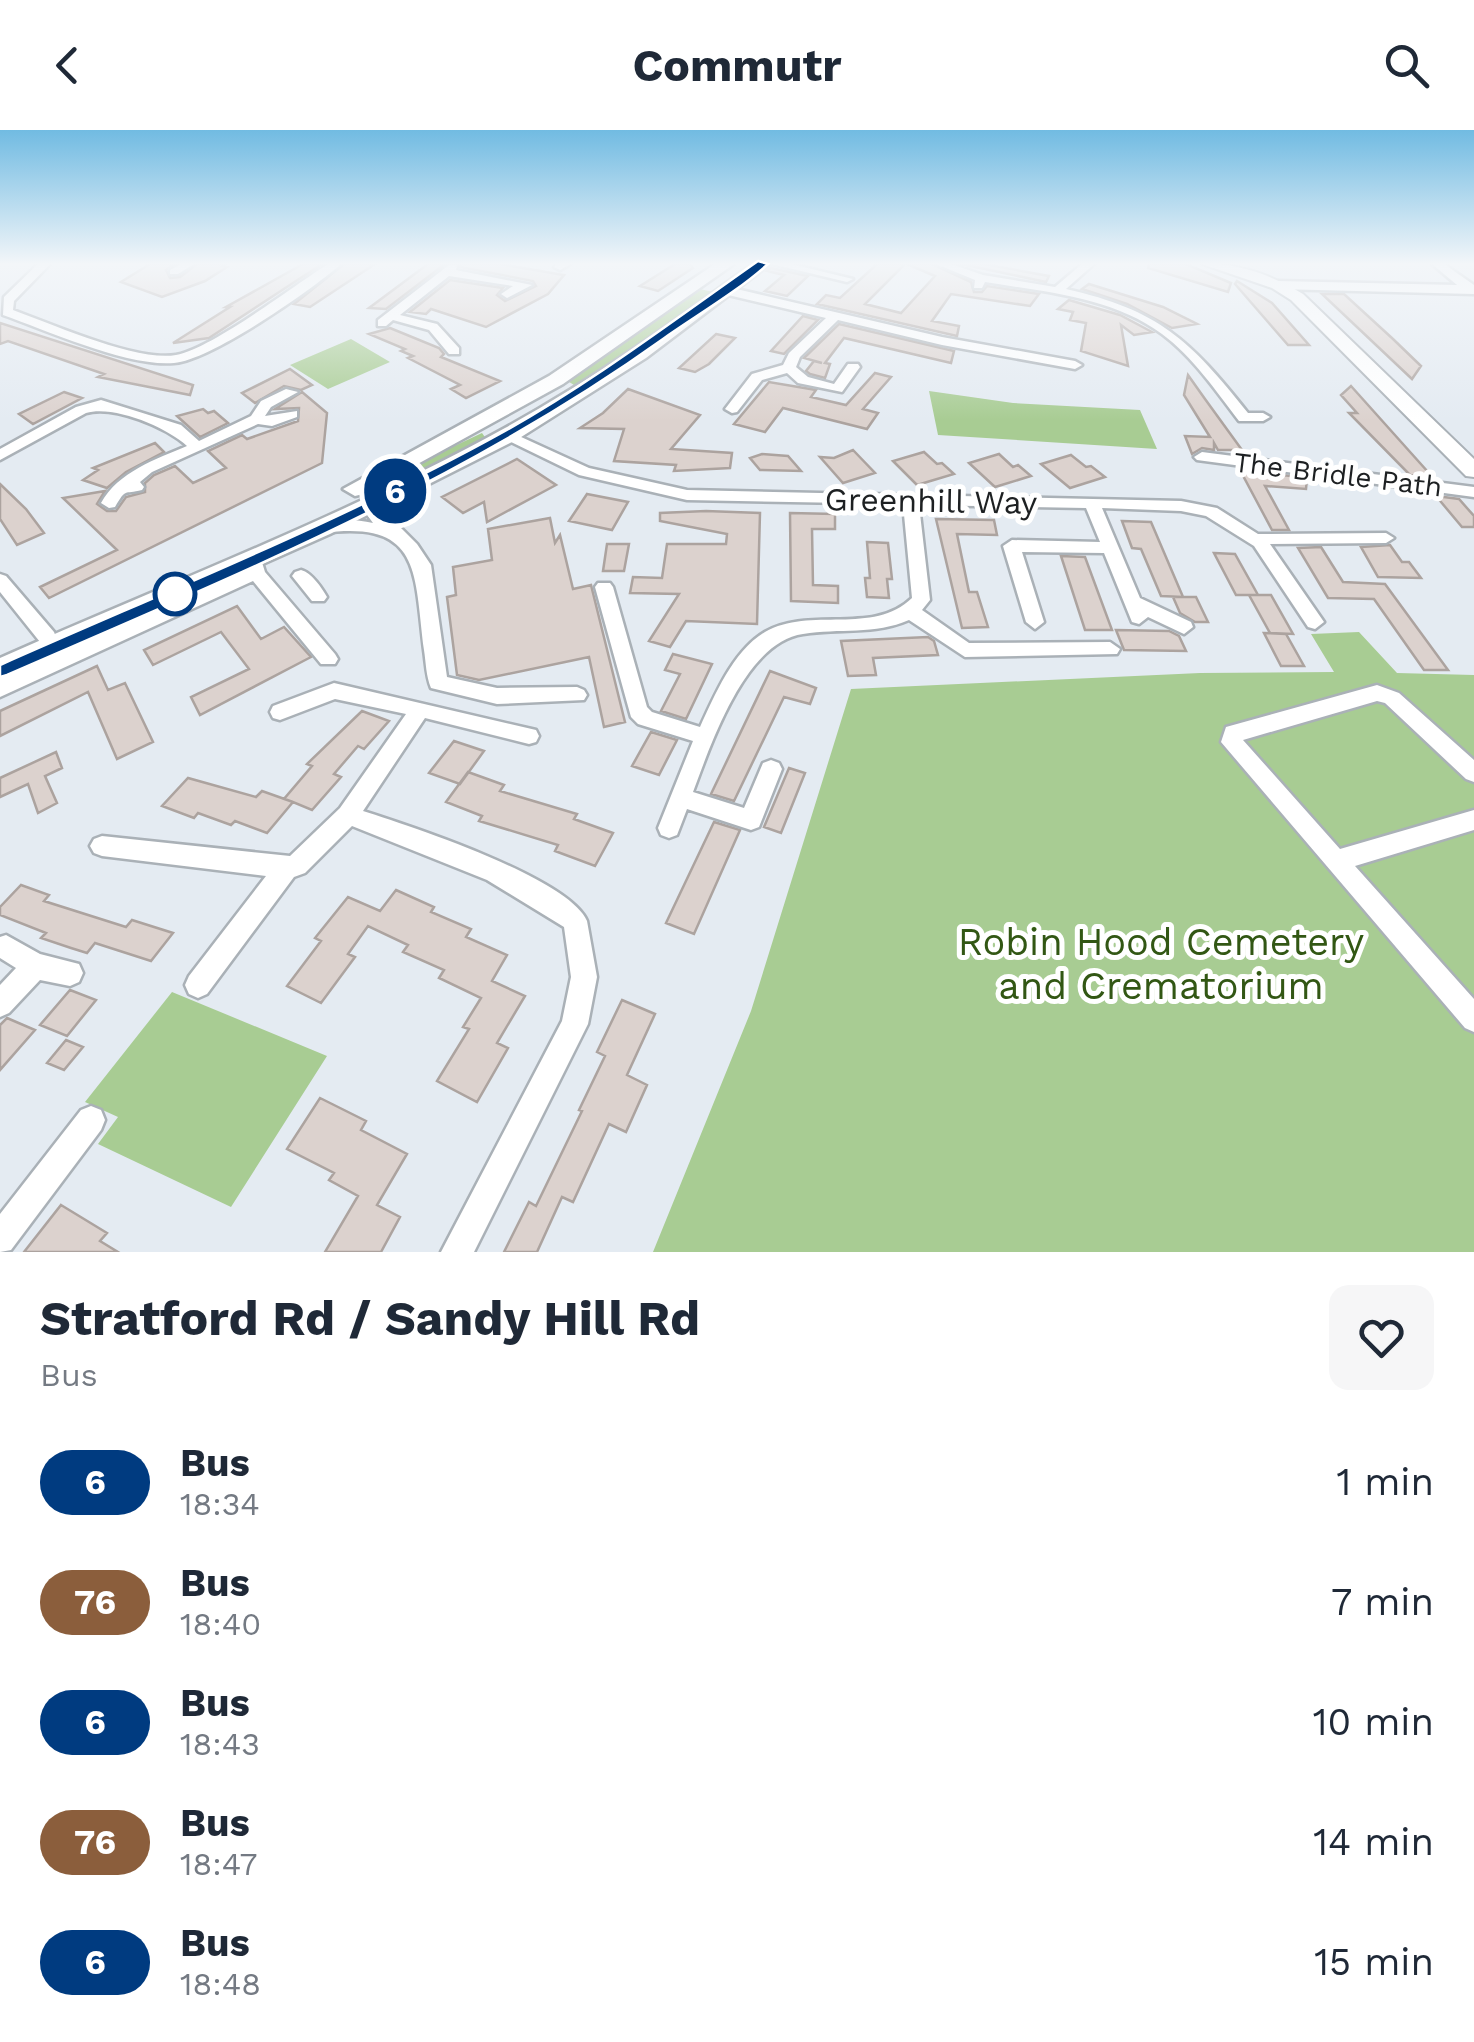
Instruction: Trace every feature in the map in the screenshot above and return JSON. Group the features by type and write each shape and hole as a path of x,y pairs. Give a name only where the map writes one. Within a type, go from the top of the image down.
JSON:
{"highway":[{"path":"0,658 247,563 361,498 482,420 556,380 650,316"},
{"path":"0,670 247,563 320,528 361,498 395,491 508,435 582,391 690,316"},
{"path":"556,380 582,391"},
{"path":"482,420 508,435"}],"main road":[{"path":"1317,316 1474,471"}],"street":[{"path":"22,316 148,357 174,360 202,349 253,316"},
{"path":"389,316 386,319 442,329 440,338 454,350"},
{"path":"789,368 794,356 835,316"},
{"path":"837,316 942,341 1075,364"},
{"path":"1138,316 1172,332 1187,346 1244,418 1263,417"},
{"path":"789,368 803,380 837,388 853,367"},
{"path":"732,409 757,377 789,368"},
{"path":"253,421 266,404 291,392"},
{"path":"0,454 82,410 101,404 176,428 197,446"},
{"path":"110,503 116,490 133,485 146,469 253,421 272,422 292,414"},
{"name":"Greenhill Way","path":"508,435 556,462 652,490 704,496 1092,503 1181,506 1211,512 1255,539 1315,622"},
{"name":"The Bridle Path","path":"1202,457 1474,492"},
{"path":"395,491 388,504 394,522 422,565 438,683 497,696 576,696"},
{"path":"361,498 390,531 414,548"},
{"path":"669,828 706,737 750,656 770,637 913,613 921,600 911,501"},
{"path":"1092,503 1135,610 1184,628"},
{"path":"320,528 353,524 390,531"},
{"path":"1255,539 1386,538"},
{"path":"1034,622 1012,546 1110,548"},
{"path":"0,689 247,563 328,660"},
{"path":"301,576 318,597"},
{"path":"0,580 47,637"},
{"path":"604,587 638,711 645,718 706,737"},
{"path":"913,613 964,650 1110,649"},
{"path":"280,712 334,691 529,736"},
{"path":"1474,773 1392,698 1377,694 1233,734 1232,742 1474,1020"},
{"path":"102,846 286,868 297,865 348,815 420,709"},
{"path":"680,797 751,820 772,769"},
{"path":"348,815 408,836 546,897 576,921 584,977 575,1024 457,1252"},
{"path":"1336,862 1474,820"},
{"path":"198,984 286,868"},
{"path":"6,947 35,966 70,973"},
{"path":"0,1004 35,966"},
{"path":"0,1239 91,1120"}],"green space":[{"path":"660,316 679,316 584,384 574,385 566,380"},
{"path":"351,339 390,362 328,389 290,365"},
{"path":"929,391 1013,403 1140,410 1157,449 938,435"},
{"path":"482,433 487,440 377,493 375,490 384,479"},
{"name":"Robin Hood Cemetery and Crematorium","path":"1359,632 1397,673 1474,675 1474,1252 653,1252 751,1011 851,689 1200,673 1334,672 1311,634"},
{"path":"172,992 327,1056 231,1207 98,1144 118,1117 85,1102"}],"building":[{"path":"215,316 242,316 209,338 173,343"},
{"path":"453,316 506,316 486,327"},
{"path":"803,316 818,320 784,354 771,351"},
{"path":"871,316 935,316 932,321 959,326 957,336"},
{"path":"1071,316 1123,316 1152,332 1134,335 1121,325 1128,366 1081,351 1086,323 1070,320"},
{"path":"1150,316 1182,316 1197,324 1172,328"},
{"path":"1263,316 1284,316 1309,345 1288,345"},
{"path":"1346,316 1368,316 1393,339 1421,366 1412,379"},
{"path":"0,323 193,385 190,395 98,377 104,374 8,341 0,344"},
{"path":"839,324 954,351 951,363 844,338 825,363 830,364 825,378 810,374 806,371 814,361 822,363 804,358"},
{"path":"390,328 439,348 444,354 441,357 500,381 466,398 451,389 460,385 408,358 413,356 401,351 405,349 369,334"},
{"path":"716,334 735,338 695,372 679,368"},
{"path":"290,369 312,385 301,390 284,386 255,403 242,393"},
{"path":"875,373 891,377 863,409 878,413 867,429 783,408 765,432 734,424 769,382 816,390 811,397 846,405"},
{"path":"1188,375 1242,450 1218,450 1214,443 1214,450 1202,448 1192,454 1185,436 1210,437 1184,395"},
{"path":"1351,386 1428,472 1424,477 1410,475 1349,413 1357,413 1341,395"},
{"path":"628,389 700,415 671,449 732,453 730,468 674,471 676,465 614,461 624,429 580,428"},
{"path":"64,392 82,398 33,424 19,414"},
{"path":"302,392 327,413 322,463 49,598 40,587 117,550 63,498 105,491 97,504 107,511 116,511 126,497 145,492 145,483 154,475 175,466 193,483 226,468 208,451 242,435 247,439 298,421 299,408 275,409"},
{"path":"203,409 208,413 214,411 228,423 200,437 177,416"},
{"path":"155,443 164,452 126,472 107,488 83,480 98,470 93,468"},
{"path":"853,450 875,473 843,483 820,457 834,458"},
{"path":"924,452 954,474 917,485 893,461"},
{"path":"762,454 788,456 801,471 760,470 750,458"},
{"path":"999,454 1031,476 995,487 969,463"},
{"path":"1071,455 1105,477 1070,488 1041,464"},
{"path":"517,459 556,485 487,522 484,502 463,513 442,497"},
{"path":"1240,470 1307,478 1306,489 1265,486 1289,530 1272,530"},
{"path":"0,484 44,533 17,545 0,519"},
{"path":"587,494 628,502 612,530 569,521"},
{"path":"1436,496 1459,499 1474,516 1474,527 1462,527"},
{"path":"660,513 760,513 757,624 686,621 670,647 649,641 679,594 630,593 633,577 662,578 667,544 726,544 727,534 660,521"},
{"path":"790,513 835,514 835,529 812,529 813,585 838,586 838,603 791,601"},
{"path":"550,518 555,543 560,535 573,589 591,585 625,722 604,727 589,657 479,680 457,675 447,597 456,595 453,567 492,560 488,529"},
{"path":"936,519 994,520 997,535 957,534 969,592 977,592 988,627 962,628"},
{"path":"1122,521 1151,522 1183,597 1161,596 1141,549 1132,548"},
{"path":"867,542 888,543 892,579 887,579 889,598 867,597"},
{"path":"607,544 629,544 624,571 603,571"},
{"path":"1390,545 1421,578 1378,577 1361,547"},
{"path":"1321,547 1343,582 1385,584 1448,670 1424,670 1374,599 1328,598 1298,548"},
{"path":"1214,553 1235,554 1258,595 1236,595"},
{"path":"1061,556 1085,557 1112,630 1085,630"},
{"path":"1249,595 1271,595 1293,634 1270,633"},
{"path":"1173,597 1196,597 1208,622 1195,622 1180,613"},
{"path":"237,606 261,639 284,627 311,657 200,715 191,697 249,669 221,632 153,665 144,650"},
{"path":"1116,630 1169,631 1179,636 1186,651 1124,650"},
{"path":"1264,633 1286,634 1304,666 1281,666"},
{"path":"928,637 934,641 938,655 873,658 876,675 848,676 841,641"},
{"path":"673,654 712,664 686,719 661,711 680,674 665,670"},
{"path":"97,666 108,690 125,683 153,742 117,759 88,692 0,736 0,711"},
{"path":"770,671 816,688 810,704 784,697 734,801 711,794"},
{"path":"362,711 389,721 364,749 358,746 334,774 341,777 312,810 293,802 267,833 198,813 194,818 162,806 188,778 256,797 262,791 284,799 312,766 307,764"},
{"path":"651,732 677,740 659,775 632,766"},
{"path":"454,741 484,751 460,784 429,773"},
{"path":"56,752 62,768 45,776 57,803 38,813 28,784 0,797 0,778"},
{"path":"789,768 805,773 781,833 764,827"},
{"path":"468,772 504,785 500,791 577,814 574,819 613,833 595,866 555,851 558,845 479,821 482,816 446,802"},
{"path":"714,822 740,830 694,934 666,923"},
{"path":"21,885 49,895 44,901 126,927 132,920 173,933 151,961 95,943 87,953 71,948 41,938 46,933 0,915 0,907"},
{"path":"396,890 434,907 431,912 471,929 466,937 507,955 492,981 525,996 497,1043 508,1048 477,1102 437,1081 469,1029 463,1027 481,998 439,978 444,970 403,952 408,945 368,926 348,954 355,957 321,1003 287,986 321,941 315,938 348,897 380,911"},
{"path":"70,990 96,1000 67,1036 40,1025"},
{"path":"622,1000 655,1014 627,1075 647,1085 626,1132 609,1124 573,1202 562,1197 537,1252 504,1252 529,1202 536,1206 582,1111 579,1110 605,1056 597,1052"},
{"path":"7,1018 35,1030 0,1070 0,1025"},
{"path":"66,1040 83,1047 64,1070 47,1063"},
{"path":"320,1098 366,1121 361,1130 407,1154 377,1205 400,1217 381,1252 325,1252 358,1196 329,1180 334,1173 287,1149"},
{"path":"61,1205 107,1233 100,1241 118,1252 24,1252"}],"bus line":[{"name":"6","path":"0,670 254,560 508,435 582,391 690,316"}]}
